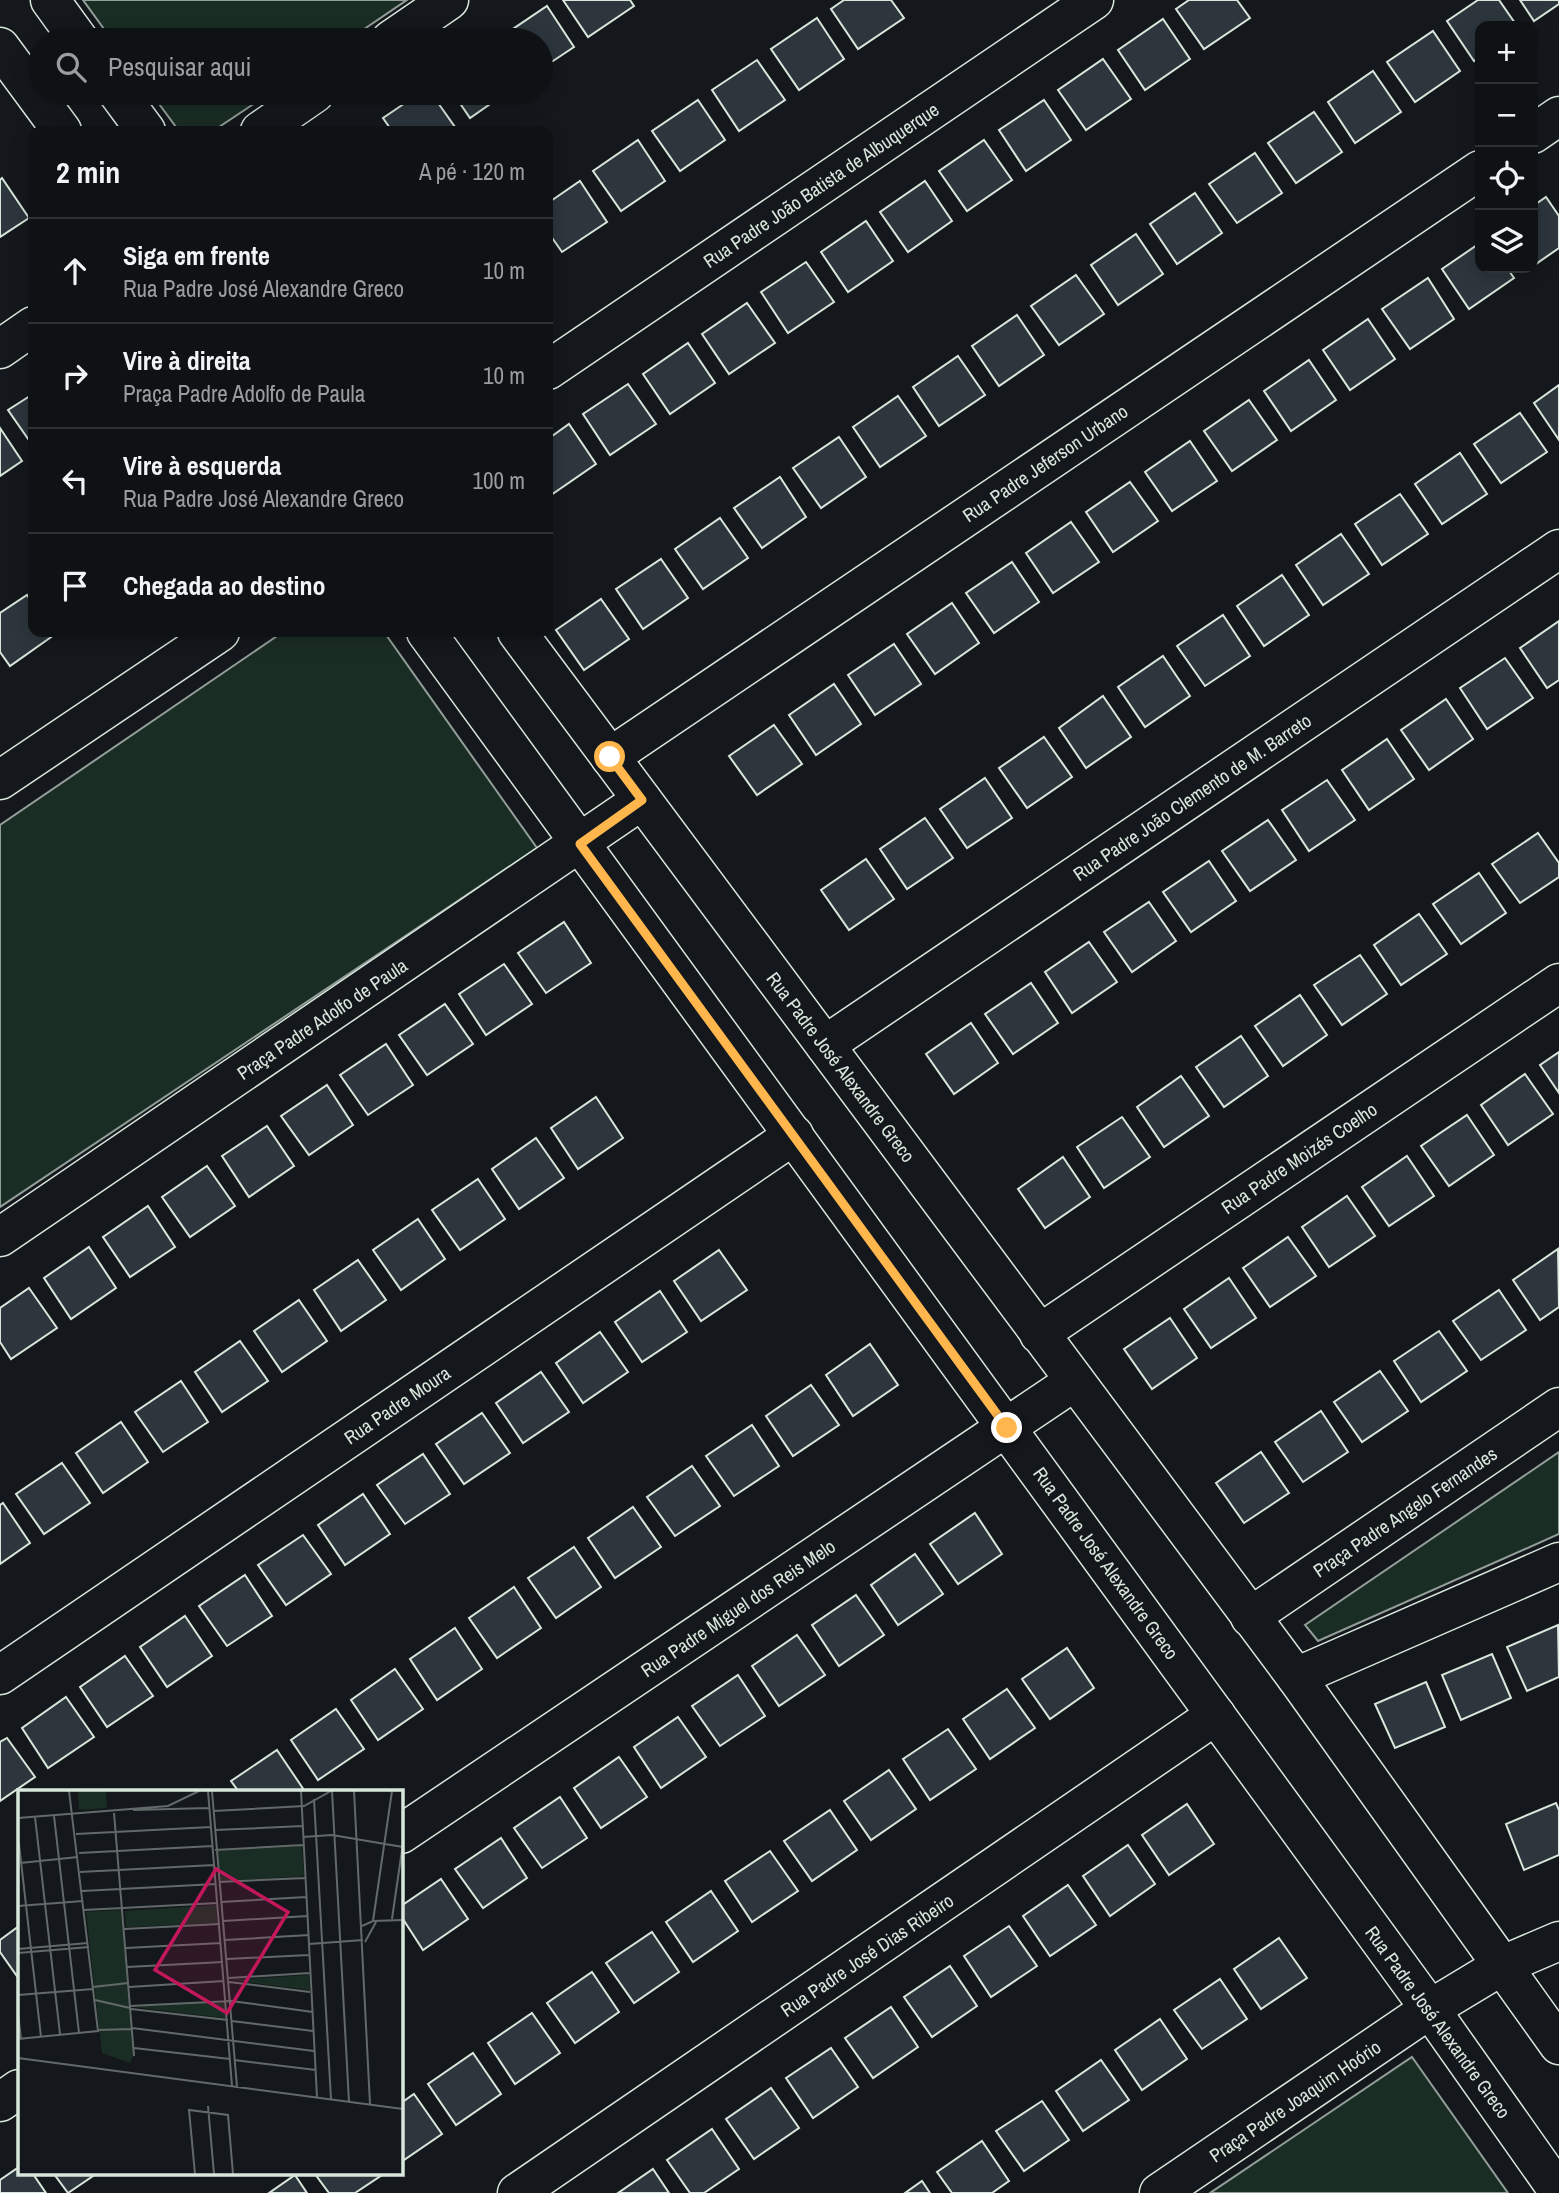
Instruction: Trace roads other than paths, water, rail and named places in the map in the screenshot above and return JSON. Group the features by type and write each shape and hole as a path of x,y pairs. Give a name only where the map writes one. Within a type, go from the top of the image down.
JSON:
{"street":[{"path":"50,0 70,28"},
{"path":"408,28 449,0"},
{"name":"Rua Padre João Batista de Albuquerque","path":"553,367 1094,0"},
{"path":"0,47 28,85"},
{"path":"43,105 58,126"},
{"path":"127,105 142,126"},
{"path":"267,126 298,105"},
{"path":"1538,131 1559,116"},
{"name":"Rua Padre Jeferson Urbano","path":"610,757 1475,173"},
{"path":"0,349 28,329"},
{"name":"Rua Padre João Clemento de M. Barreto","path":"825,1045 1559,549"},
{"path":"0,780 213,637"},
{"name":"Rua Padre José Alexandre Greco","path":"430,637 1430,2009 1559,2192"},
{"name":"Rua Padre José Alexandre Greco","path":"521,637 1296,1677 1559,2045"},
{"name":"Praça Padre Adolfo de Paula","path":"0,1237 642,800"},
{"name":"Rua Padre Moizés Coelho","path":"1039,1334 1559,983"},
{"name":"Rua Padre Moura","path":"0,1675 794,1135"},
{"name":"Rua Padre Miguel dos Reis Melo","path":"402,1833 1075,1381"},
{"name":"Praça Padre Angelo Fernandes","path":"1251,1618 1559,1407"},
{"path":"1296,1677 1559,1562"},
{"name":"Rua Padre José Dias Ribeiro","path":"517,2193 1216,1715"},
{"name":"Praça Padre Joaquim Hoório","path":"1160,2193 1430,2009 1503,1965 1559,1941"},
{"path":"0,2102 18,2090"}]}
